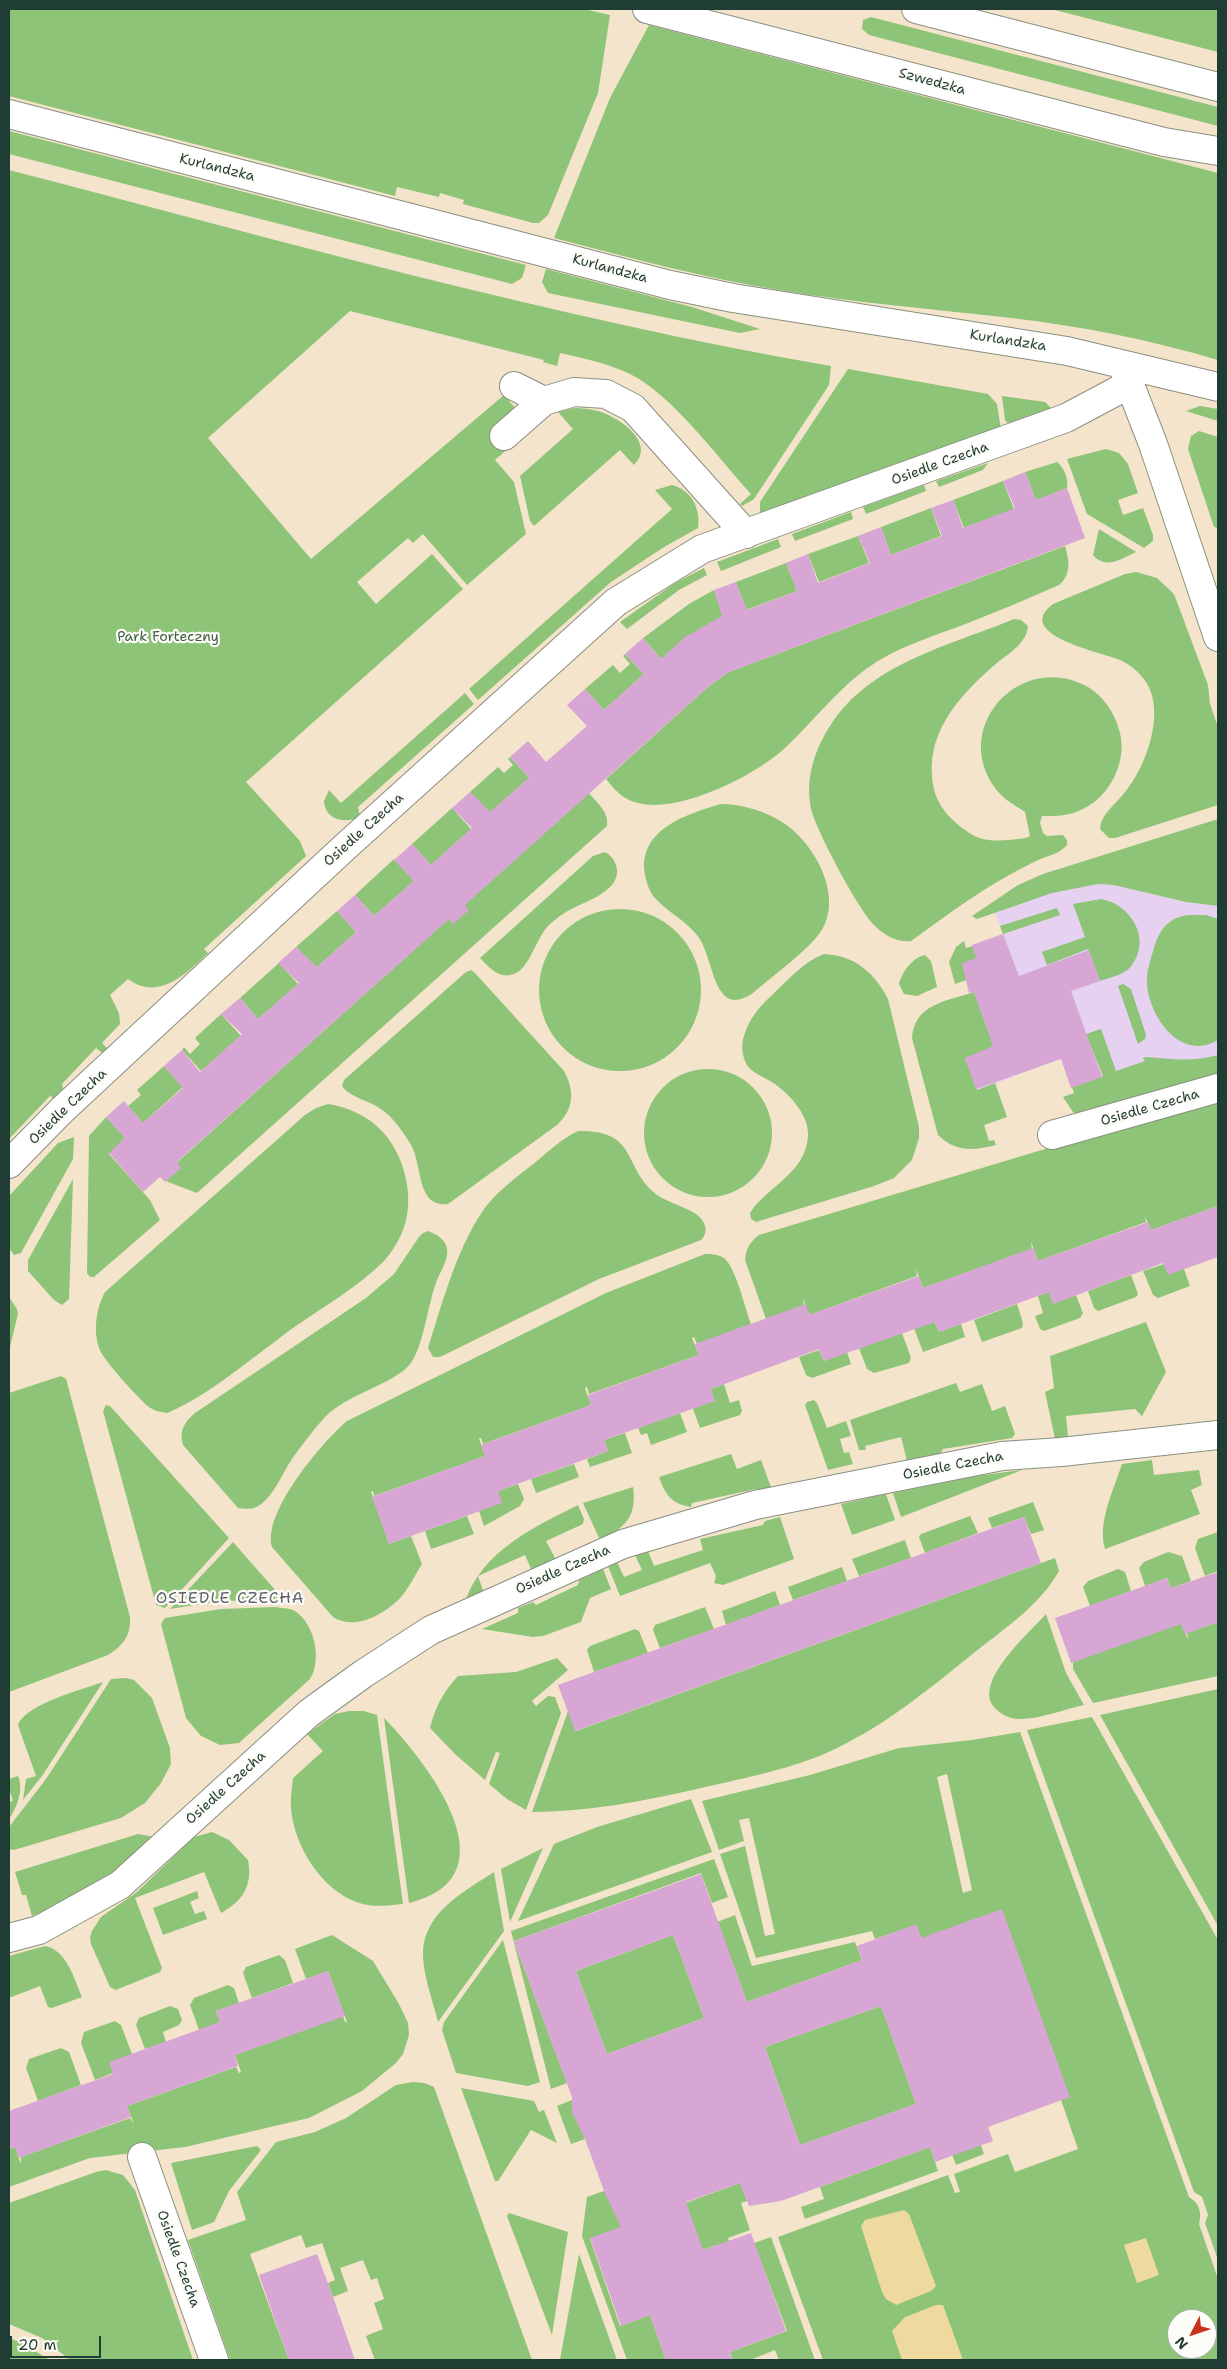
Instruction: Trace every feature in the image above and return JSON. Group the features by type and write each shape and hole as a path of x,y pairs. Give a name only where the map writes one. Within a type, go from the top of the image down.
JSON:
{"street":[{"name":"Szwedzka","path":"647,9 1164,142 1218,151"},
{"path":"916,9 1218,87"},
{"name":"Kurlandzka","path":"9,114 670,285 733,298 1067,351 1126,374 1218,387"},
{"path":"1126,374 1153,444 1218,637"},
{"name":"Osiedle Czecha","path":"9,1164 62,1110 345,847 616,602 702,549 1066,418 1126,374"},
{"path":"514,386 544,401"},
{"path":"504,436 544,401 574,392 606,394 633,408 746,534"},
{"name":"Osiedle Czecha","path":"1052,1136 1218,1088"},
{"name":"Osiedle Czecha","path":"9,1938 40,1930 120,1885 310,1713 363,1674 424,1635 623,1544 755,1505 1002,1456 1218,1436"},
{"name":"Osiedle Czecha","path":"142,2157 214,2360"}],"shaded area":[{"path":"1218,822 1218,1073 1103,1076 1071,1088 1061,1058 977,1091 965,1058 994,1049 964,964 972,945 1003,934 992,905"}],"green space":[{"path":"9,9 584,9 610,15 598,93 548,215 539,223 533,223 463,204 464,200 440,193 439,197 397,187 395,196 9,96"},
{"path":"1051,9 1218,9 1218,52"},
{"path":"871,17 1218,107 1218,126 869,35 862,29 863,20"},
{"path":"649,25 1218,173 1218,360 1116,334 1063,325 836,299 751,285 666,267 554,238 610,98"},
{"path":"9,131 526,265 522,278 512,284 9,154"},
{"name":"Park Forteczny","path":"9,170 316,251 521,302 727,347 831,366 829,385 754,499 742,506 740,504 751,494 684,417 654,390 630,374 601,363 560,353 557,366 543,362 544,360 350,311 208,438 311,559 504,395 516,409 512,445 495,460 514,482 526,534 467,585 423,534 413,543 408,538 357,582 376,604 432,554 463,589 246,782 300,841 306,856 204,949 208,953 191,969 161,986 139,985 128,979 110,995 119,1013 120,1024 102,1043 108,1049 104,1054 96,1048 62,1084 64,1095 54,1105 51,1095 9,1139"},
{"path":"546,269 692,307 760,329 740,333 548,293 542,282"},
{"path":"848,369 988,394 997,404 1001,430 770,512 760,513 760,502"},
{"path":"1002,396 1045,402 1055,412 1011,427 1005,420"},
{"path":"1200,406 1218,409 1218,421 1186,411"},
{"path":"574,408 598,411 624,425 638,439 641,448 640,456 634,465 620,450 534,526 530,521 520,476 573,429 558,412"},
{"path":"1199,431 1218,437 1218,528 1214,527 1188,449 1191,436"},
{"path":"1106,449 1119,453 1128,464 1138,493 1118,500 1123,515 1143,508 1153,535 1153,541 1144,548 1087,514 1067,459"},
{"path":"1057,462 1065,474 1067,488 1036,500 1025,472"},
{"path":"988,463 983,470 939,487 936,481"},
{"path":"1003,481 1014,509 964,528 953,500"},
{"path":"672,485 679,487 693,501 698,514 698,528 664,547 611,582 478,700 469,689 672,509 655,490"},
{"path":"924,485 926,491 866,514 863,507"},
{"path":"931,508 941,536 891,555 881,527"},
{"path":"851,512 853,519 795,541 792,534"},
{"path":"1099,529 1136,552 1114,562 1103,562 1098,559 1093,555"},
{"path":"858,536 869,563 819,582 808,554"},
{"path":"778,539 781,547 721,571 717,562"},
{"path":"1065,546 1068,572 1059,585 911,645 878,661 852,680 773,758 737,780 695,797 674,803 655,805 628,800 616,791 606,779 709,686 729,672"},
{"path":"786,563 797,591 746,610 736,582"},
{"path":"704,568 707,575 679,590 627,629 620,622 675,583"},
{"path":"1136,572 1157,578 1174,594 1208,685 1210,704 1218,727 1218,805 1115,838 1109,838 1100,829 1103,819 1133,781 1151,739 1154,723 1152,694 1138,672 1120,660 1065,641 1052,633 1044,625 1043,615 1053,604 1125,574"},
{"path":"714,590 724,618 706,626 676,646 661,659 643,638 689,604"},
{"path":"1014,619 1021,620 1028,626 1021,643 972,686 950,712 942,727 932,759 933,786 939,803 956,823 977,837 1005,840 1030,836 1025,812 1003,797 993,785 983,763 981,740 987,719 999,701 1015,688 1036,679 1058,678 1082,684 1096,692 1107,704 1118,725 1122,744 1121,755 1114,777 1101,796 1083,809 1058,816 1042,816 1040,823 1043,833 1047,836 1063,835 1067,840 1067,845 1064,848 1002,879 911,941 891,938 874,925 858,903 821,835 811,809 809,795 809,782 815,756 830,726 847,704 866,686 913,659"},
{"path":"625,654 644,674 604,710 585,689 613,665 620,673 630,664 623,656"},
{"path":"465,693 474,704 358,807 360,817 342,820 337,819 328,812 324,801 329,790 341,803"},
{"path":"510,757 529,778 489,813 470,792 498,767 504,773 513,765 508,759"},
{"path":"589,793 605,812 607,826 197,1193 168,1182 162,1176"},
{"path":"720,804 737,805 762,812 778,819 796,833 815,856 822,870 829,900 828,914 818,936 791,962 753,993 740,999 729,999 722,993 716,983 703,945 697,935 654,897 647,883 644,868 646,854 651,842 659,832 670,824 695,812"},
{"path":"452,808 471,829 431,865 412,844"},
{"path":"1218,819 1218,906 1186,902 1114,885 1098,884 1052,893 977,919 972,916 1018,885 1043,874"},
{"path":"605,852 613,859 617,870 616,878 612,885 605,892 563,914 550,924 521,970 510,975 500,974 480,958 593,856"},
{"path":"394,859 414,881 374,916 355,895"},
{"path":"1101,899 1121,908 1135,924 1140,944 1138,955 1132,965 1122,973 1100,981 1088,949 1047,965 1042,952 1085,937 1073,904"},
{"path":"1057,908 1060,915 1003,934 1000,926"},
{"path":"628,909 644,912 658,918 678,932 688,945 698,966 701,990 698,1014 688,1035 678,1048 665,1058 644,1068 612,1071 596,1068 582,1062 568,1053 557,1042 542,1014 539,982 542,966 548,952 557,938 568,927 596,912"},
{"path":"337,911 356,932 316,968 296,947"},
{"path":"1187,915 1206,915 1218,919 1218,1040 1204,1045 1192,1045 1180,1041 1170,1033 1154,1011 1147,985 1147,976 1155,944 1161,932 1169,923"},
{"path":"964,941 966,948 973,946 978,957 969,979 955,984 949,962 956,947"},
{"path":"824,954 845,958 862,967 877,981 888,999 919,1127 919,1138 912,1160 894,1178 874,1186 756,1222 751,1219 750,1213 801,1160 806,1148 808,1135 805,1119 790,1097 777,1085 753,1071 746,1063 742,1045 744,1035 758,1009 802,967"},
{"path":"925,955 931,961 937,987 917,996 904,994 899,984 903,975 912,962"},
{"path":"279,963 298,984 258,1019 240,998"},
{"path":"471,970 564,1071 570,1086 571,1100 567,1113 557,1125 448,1204 438,1203 430,1199 425,1193 415,1154 398,1126 381,1109 355,1096 342,1086 344,1080 466,972"},
{"path":"1123,984 1131,989 1146,1035 1145,1039 1138,1044 1118,986"},
{"path":"974,992 995,1049 965,1058 977,1090 995,1083 1007,1117 984,1125 989,1141 994,1140 996,1145 965,1149 951,1145 938,1135 912,1038 914,1027 925,1011 943,1002"},
{"path":"221,1014 241,1036 201,1071 182,1050 184,1047 190,1054 200,1044 195,1038"},
{"path":"1101,1029 1116,1071 1145,1061 1143,1058 1146,1057 1191,1059 1218,1055 1218,1077 1081,1116 1073,1112 1063,1097 1074,1093 1072,1087 1103,1076 1086,1034"},
{"path":"164,1066 183,1087 143,1123 128,1106 141,1095 137,1090"},
{"path":"708,1069 732,1074 753,1088 767,1109 772,1133 767,1157 753,1178 732,1192 708,1197 684,1192 663,1178 649,1157 644,1133 649,1109 663,1088 684,1074"},
{"path":"1218,1097 1218,1206 1151,1230 1145,1216 1146,1222 1038,1261 1031,1242 1032,1249 923,1288 916,1269 917,1276 809,1315 803,1298 804,1305 766,1319 745,1260 749,1246 759,1235"},
{"path":"328,1104 350,1110 370,1120 386,1136 398,1155 405,1175 408,1208 403,1229 396,1245 384,1261 363,1279 215,1386 167,1413 151,1408 122,1379 99,1348 96,1320 99,1305 105,1292 305,1115 316,1108"},
{"path":"106,1117 125,1138 109,1154 150,1200 160,1220 94,1277 90,1277 87,1273 89,1136"},
{"path":"578,1131 597,1132 621,1143 645,1184 667,1201 693,1212 702,1220 706,1230 703,1238 599,1279 440,1357 433,1357 428,1348 444,1296 457,1261 482,1212 499,1192 512,1181 560,1142"},
{"path":"74,1137 73,1159 21,1253 14,1255 9,1248 9,1196 58,1143"},
{"path":"73,1179 69,1299 62,1305 54,1300 28,1271 28,1260"},
{"path":"428,1231 442,1239 447,1248 447,1256 434,1289 423,1334 411,1363 394,1377 334,1409 316,1427 292,1459 274,1490 265,1501 255,1508 238,1508 183,1445 182,1431 185,1423 195,1413 366,1298 394,1274 419,1237"},
{"path":"705,1254 719,1256 728,1263 736,1279 751,1324 697,1344 694,1337 692,1338 699,1355 589,1394 587,1387 585,1388 591,1405 483,1444 481,1438 479,1438 485,1456 374,1496 373,1491 371,1492 389,1544 411,1536 422,1564 404,1593 386,1610 360,1622 342,1621 333,1617 272,1547 271,1533 276,1516 296,1479 323,1445 347,1421 606,1293"},
{"path":"1164,1264 1184,1269 1190,1286 1158,1298 1153,1295 1143,1271"},
{"path":"1131,1275 1138,1294 1136,1297 1098,1311 1094,1308 1088,1291"},
{"path":"1049,1292 1053,1303 1076,1295 1083,1313 1080,1318 1044,1331 1040,1329 1035,1316 1043,1313 1038,1296"},
{"path":"9,1297 18,1314 9,1351"},
{"path":"1017,1304 1023,1323 1022,1328 982,1342 974,1320"},
{"path":"934,1321 939,1332 961,1324 965,1337 923,1352 914,1328"},
{"path":"1146,1322 1166,1372 1142,1416 1135,1409 1066,1416 1068,1437 1055,1439 1045,1392 1054,1388 1050,1356"},
{"path":"902,1333 911,1358 909,1363 874,1373 867,1369 859,1348"},
{"path":"819,1350 824,1361 847,1352 851,1364 812,1378 806,1375 799,1357"},
{"path":"61,1376 66,1379 130,1617 130,1623 125,1639 108,1655 9,1692 9,1393"},
{"path":"956,1383 960,1392 982,1384 992,1411 1005,1406 1015,1434 1012,1438 943,1449 940,1454 907,1461 901,1437 865,1446 866,1450 859,1450 850,1420"},
{"path":"724,1384 730,1403 739,1400 742,1411 740,1415 700,1428 693,1409 711,1389"},
{"path":"814,1400 827,1428 846,1421 851,1436 840,1439 844,1453 849,1452 853,1464 828,1470 805,1405 807,1402"},
{"path":"106,1405 110,1406 229,1538 165,1608 156,1605 103,1411"},
{"path":"680,1413 687,1432 651,1445 647,1433 641,1435 638,1428"},
{"path":"625,1433 632,1453 590,1467 587,1459 608,1451 604,1440"},
{"path":"731,1454 737,1469 761,1460 772,1490 760,1493 756,1489 692,1503 691,1507 674,1501 664,1489 659,1477"},
{"path":"1152,1460 1154,1475 1199,1470 1202,1485 1191,1490 1200,1514 1105,1549 1103,1528 1105,1517 1122,1464"},
{"path":"574,1464 579,1477 536,1493 531,1479"},
{"path":"1022,1470 901,1517 893,1493 976,1476"},
{"path":"518,1484 524,1499 520,1506 484,1526 479,1511 498,1491"},
{"path":"633,1487 634,1497 631,1514 622,1526 600,1540 583,1503"},
{"path":"886,1494 895,1520 852,1535 841,1504"},
{"path":"1033,1502 1044,1530 1031,1534 1024,1517 992,1528 988,1518"},
{"path":"578,1505 584,1519 583,1524 546,1541 556,1560 532,1571 525,1555 479,1576 484,1568 511,1543 544,1522"},
{"path":"467,1516 474,1534 431,1549 425,1531"},
{"path":"970,1516 978,1533 925,1553 919,1537 921,1534"},
{"path":"780,1517 794,1559 723,1585 714,1583 716,1576 710,1563 620,1596 608,1566 617,1562 624,1577 642,1570 635,1555 648,1551 654,1566 703,1550 700,1539 763,1525 765,1521"},
{"path":"1218,1532 1218,1571 1205,1576 1195,1548 1198,1539"},
{"path":"905,1540 911,1558 859,1576 852,1559"},
{"path":"233,1542 284,1600 220,1601 170,1609"},
{"path":"1168,1552 1182,1556 1191,1581 1171,1588 1167,1578 1145,1586 1139,1568 1144,1562"},
{"path":"1055,1558 1059,1571 1042,1595 1021,1616 896,1713 862,1735 830,1751 784,1768 673,1794 603,1807 532,1812 568,1711 576,1731"},
{"path":"842,1567 847,1581 793,1600 788,1587"},
{"path":"603,1569 611,1589 590,1598 581,1622 543,1636 533,1637 482,1629 518,1613 518,1608 533,1602 536,1605 578,1585 579,1580"},
{"path":"1118,1569 1125,1572 1131,1591 1090,1606 1083,1587 1088,1581"},
{"path":"478,1576 484,1593 465,1602 473,1584"},
{"path":"775,1591 780,1605 726,1625 722,1611"},
{"path":"275,1607 295,1611 302,1617 312,1633 316,1662 310,1679 239,1743 220,1745 201,1736 186,1718 161,1624 165,1618 221,1609"},
{"path":"705,1607 714,1629 660,1648 653,1630 655,1625"},
{"path":"1046,1614 1066,1673 1084,1705 1034,1718 1017,1719 1007,1717 994,1707 990,1697 991,1685 1006,1658"},
{"path":"1218,1622 1218,1676 1093,1703 1073,1669 1073,1662 1181,1623 1188,1640 1187,1633"},
{"path":"635,1629 639,1631 648,1653 594,1672 587,1650 590,1646"},
{"path":"557,1658 568,1670 532,1701 536,1706 548,1696 555,1697 561,1713 526,1810 507,1799 489,1784 500,1753 496,1752 485,1780 456,1755 430,1728 441,1700 458,1676 516,1672"},
{"path":"126,1678 134,1680 152,1698 170,1748 171,1764 161,1783 145,1803 121,1818 14,1850 9,1849 9,1827 46,1779 111,1679"},
{"path":"103,1682 42,1776 23,1800 26,1779 36,1776 18,1724 24,1716 56,1698"},
{"path":"1218,1689 1218,1926 1100,1715"},
{"path":"349,1711 364,1711 377,1715 403,1904 368,1905 339,1893 315,1869 298,1839 293,1823 291,1793 293,1778 323,1751 307,1734 335,1714"},
{"path":"1092,1717 1218,1940 1218,2260 1205,2223 1208,2215 1202,2197 1194,2192 1027,1730"},
{"path":"384,1718 421,1762 439,1789 453,1817 460,1845 457,1869 441,1889 409,1903"},
{"path":"1020,1732 1189,2197 1199,2208 1199,2224 1218,2279 1218,2360 823,2360 778,2237 948,2175 955,2193 960,2192 954,2174 1008,2154 1015,2172 1078,2149 1061,2100 1070,2097 921,1938 916,1925 875,1939 872,1931 756,1958 720,1854 745,1846 765,1936 775,1934 749,1818 739,1820 744,1841 719,1850 702,1801 810,1775 899,1748 972,1740","holes":["947,1774 972,1890 963,1893 937,1777"]},
{"path":"18,1776 20,1781 19,1798 9,1819 9,1802 13,1801 9,1789 9,1779"},
{"path":"691,1799 712,1852 518,1921 554,1844 597,1827"},
{"path":"212,1832 229,1840 248,1860 249,1877 241,1898 221,1913 204,1872 135,1898 162,1968 160,1972 116,1990 110,1987 90,1938 101,1917 137,1892 194,1837"},
{"path":"138,1834 155,1837 114,1876 65,1904 32,1916 26,1895 22,1895 15,1872"},
{"path":"543,1848 510,1922 501,1869"},
{"path":"714,1859 728,1897 712,1903 701,1873 514,1941 567,2083 551,2089 511,1931"},
{"path":"494,1872 504,1931 438,2022 423,1957 424,1942 429,1928 436,1916 457,1896"},
{"path":"197,1891 199,1898 190,1902 195,1914 204,1911 207,1919 163,1935 153,1908"},
{"path":"735,1915 752,1966 855,1942 862,1960 747,2002 717,1922"},
{"path":"332,1935 373,1961 399,2004 408,2023 409,2035 403,2054 396,2063 362,2091 309,2118 185,2147 90,2158 9,2187 9,2149 15,2147 21,2164 21,2157 130,2118 134,2124 127,2106 236,2067 239,2073 241,2072 235,2055 343,2016 345,2022 347,2022 328,1971 306,1979 295,1949"},
{"path":"673,1935 704,2018 607,2054 576,1971"},
{"path":"503,1940 540,2082 528,2086 456,2073 442,2030 444,2022"},
{"path":"45,1946 59,1953 64,1959 73,1974 82,1997 52,2008 48,2007 40,1986 9,1998 9,1956"},
{"path":"279,1955 285,1960 293,1983 252,1998 243,1973 246,1967"},
{"path":"228,1985 234,1988 239,2003 216,2011 220,2022 199,2030 190,2005 194,1998"},
{"path":"170,2006 178,2009 182,2020 179,2025 163,2032 166,2042 145,2049 136,2025 139,2018"},
{"path":"881,2006 916,2104 800,2145 765,2047"},
{"path":"115,2021 121,2025 132,2054 113,2073 95,2080 81,2043 84,2032"},
{"path":"61,2048 69,2052 81,2085 38,2101 26,2068 29,2059"},
{"path":"413,2082 424,2083 434,2087 532,2360 375,2360 366,2336 383,2329 374,2303 384,2299 377,2278 371,2280 363,2260 340,2268 348,2291 333,2297 328,2283 335,2280 322,2243 306,2248 301,2235 250,2254 289,2360 230,2360 188,2240 246,2220 237,2192 276,2142 315,2132 346,2118 396,2085"},
{"path":"461,2088 534,2101 539,2112 544,2110 557,2143 531,2130 498,2181 495,2181"},
{"path":"572,2100 585,2139 571,2144 557,2106"},
{"path":"947,2141 981,2145 984,2154 956,2165"},
{"path":"257,2146 261,2150 229,2191 214,2222 192,2230 171,2163"},
{"path":"930,2147 938,2171 805,2219 801,2207 824,2199 820,2187"},
{"path":"106,2170 123,2175 135,2190 193,2360 70,2360 42,2338 9,2324 9,2203"},
{"path":"740,2183 747,2201 741,2203 750,2230 728,2238 732,2251 717,2245 694,2253 677,2206"},
{"path":"604,2191 643,2219 590,2239 620,2326 650,2315 666,2360 627,2360 582,2236 587,2197"},
{"path":"509,2213 568,2232 552,2335 507,2216"},
{"path":"771,2237 815,2360 779,2360 775,2350 750,2360 733,2360 730,2352 787,2331 754,2243"},
{"path":"579,2254 617,2360 560,2360"},
{"path":"9,2338 20,2342 50,2360 9,2360"}],"sand":[{"path":"904,2210 909,2214 936,2286 931,2291 896,2305 886,2299 882,2292 861,2226 865,2220"},
{"path":"1146,2238 1159,2275 1137,2283 1124,2245"},
{"path":"936,2305 943,2305 963,2360 902,2360 892,2331 905,2317"}],"building":[{"path":"1025,472 1036,500 1067,488 1085,538 729,672 709,686 465,905 469,910 453,924 449,919 177,1162 181,1168 165,1182 160,1177 143,1192 109,1153 125,1138 106,1117 124,1101 143,1123 183,1088 164,1066 182,1050 200,1072 242,1034 221,1014 240,998 258,1019 299,983 278,963 296,947 317,967 356,932 337,911 355,895 374,916 414,881 394,860 412,844 431,865 472,828 452,808 470,792 490,812 529,778 510,757 528,741 546,762 587,726 567,705 585,689 604,710 644,674 625,654 643,638 661,659 685,637 722,616 714,590 736,582 747,610 797,591 786,563 808,554 818,583 870,563 858,536 881,527 891,555 942,536 931,508 953,500 963,528 1015,508 1003,481"},
{"path":"1003,934 1019,976 1089,950 1100,981 1071,991 1102,1077 1071,1088 1061,1059 976,1089 965,1058 993,1046 974,992 969,993 962,963 976,958 972,945"},
{"path":"1218,1206 1218,1257 1168,1275 1163,1263 1053,1304 1049,1292 939,1332 935,1322 824,1361 819,1349 711,1389 715,1401 604,1440 608,1451 498,1491 502,1503 389,1544 372,1497 485,1456 481,1445 591,1405 588,1395 699,1355 695,1344 806,1304 809,1315 919,1276 923,1288 1033,1248 1038,1261 1148,1222 1151,1230"},
{"path":"1024,1517 1041,1563 575,1731 558,1685"},
{"path":"1218,1572 1218,1622 1185,1634 1181,1624 1071,1663 1055,1618 1167,1578 1171,1588"},
{"path":"701,1874 747,2002 862,1960 857,1946 916,1924 921,1938 1002,1909 1070,2097 988,2127 993,2141 935,2162 930,2147 781,2201 749,2206 740,2183 686,2202 703,2250 751,2233 786,2331 730,2352 733,2360 666,2360 650,2315 621,2326 590,2238 621,2227 604,2191 585,2139 572,2112 572,2097 514,1941","holes":["673,1935 704,2018 607,2054 576,1971","881,2006 916,2104 800,2145 765,2047"]},
{"path":"328,1971 345,2016 235,2055 238,2066 127,2106 131,2117 19,2158 15,2147 9,2149 9,2111 113,2074 109,2062 220,2022 216,2011"},
{"path":"317,2254 355,2360 289,2360 259,2275"}],"district":[{"name":"OSIEDLE CZECHA","path":"230,1599"}]}
